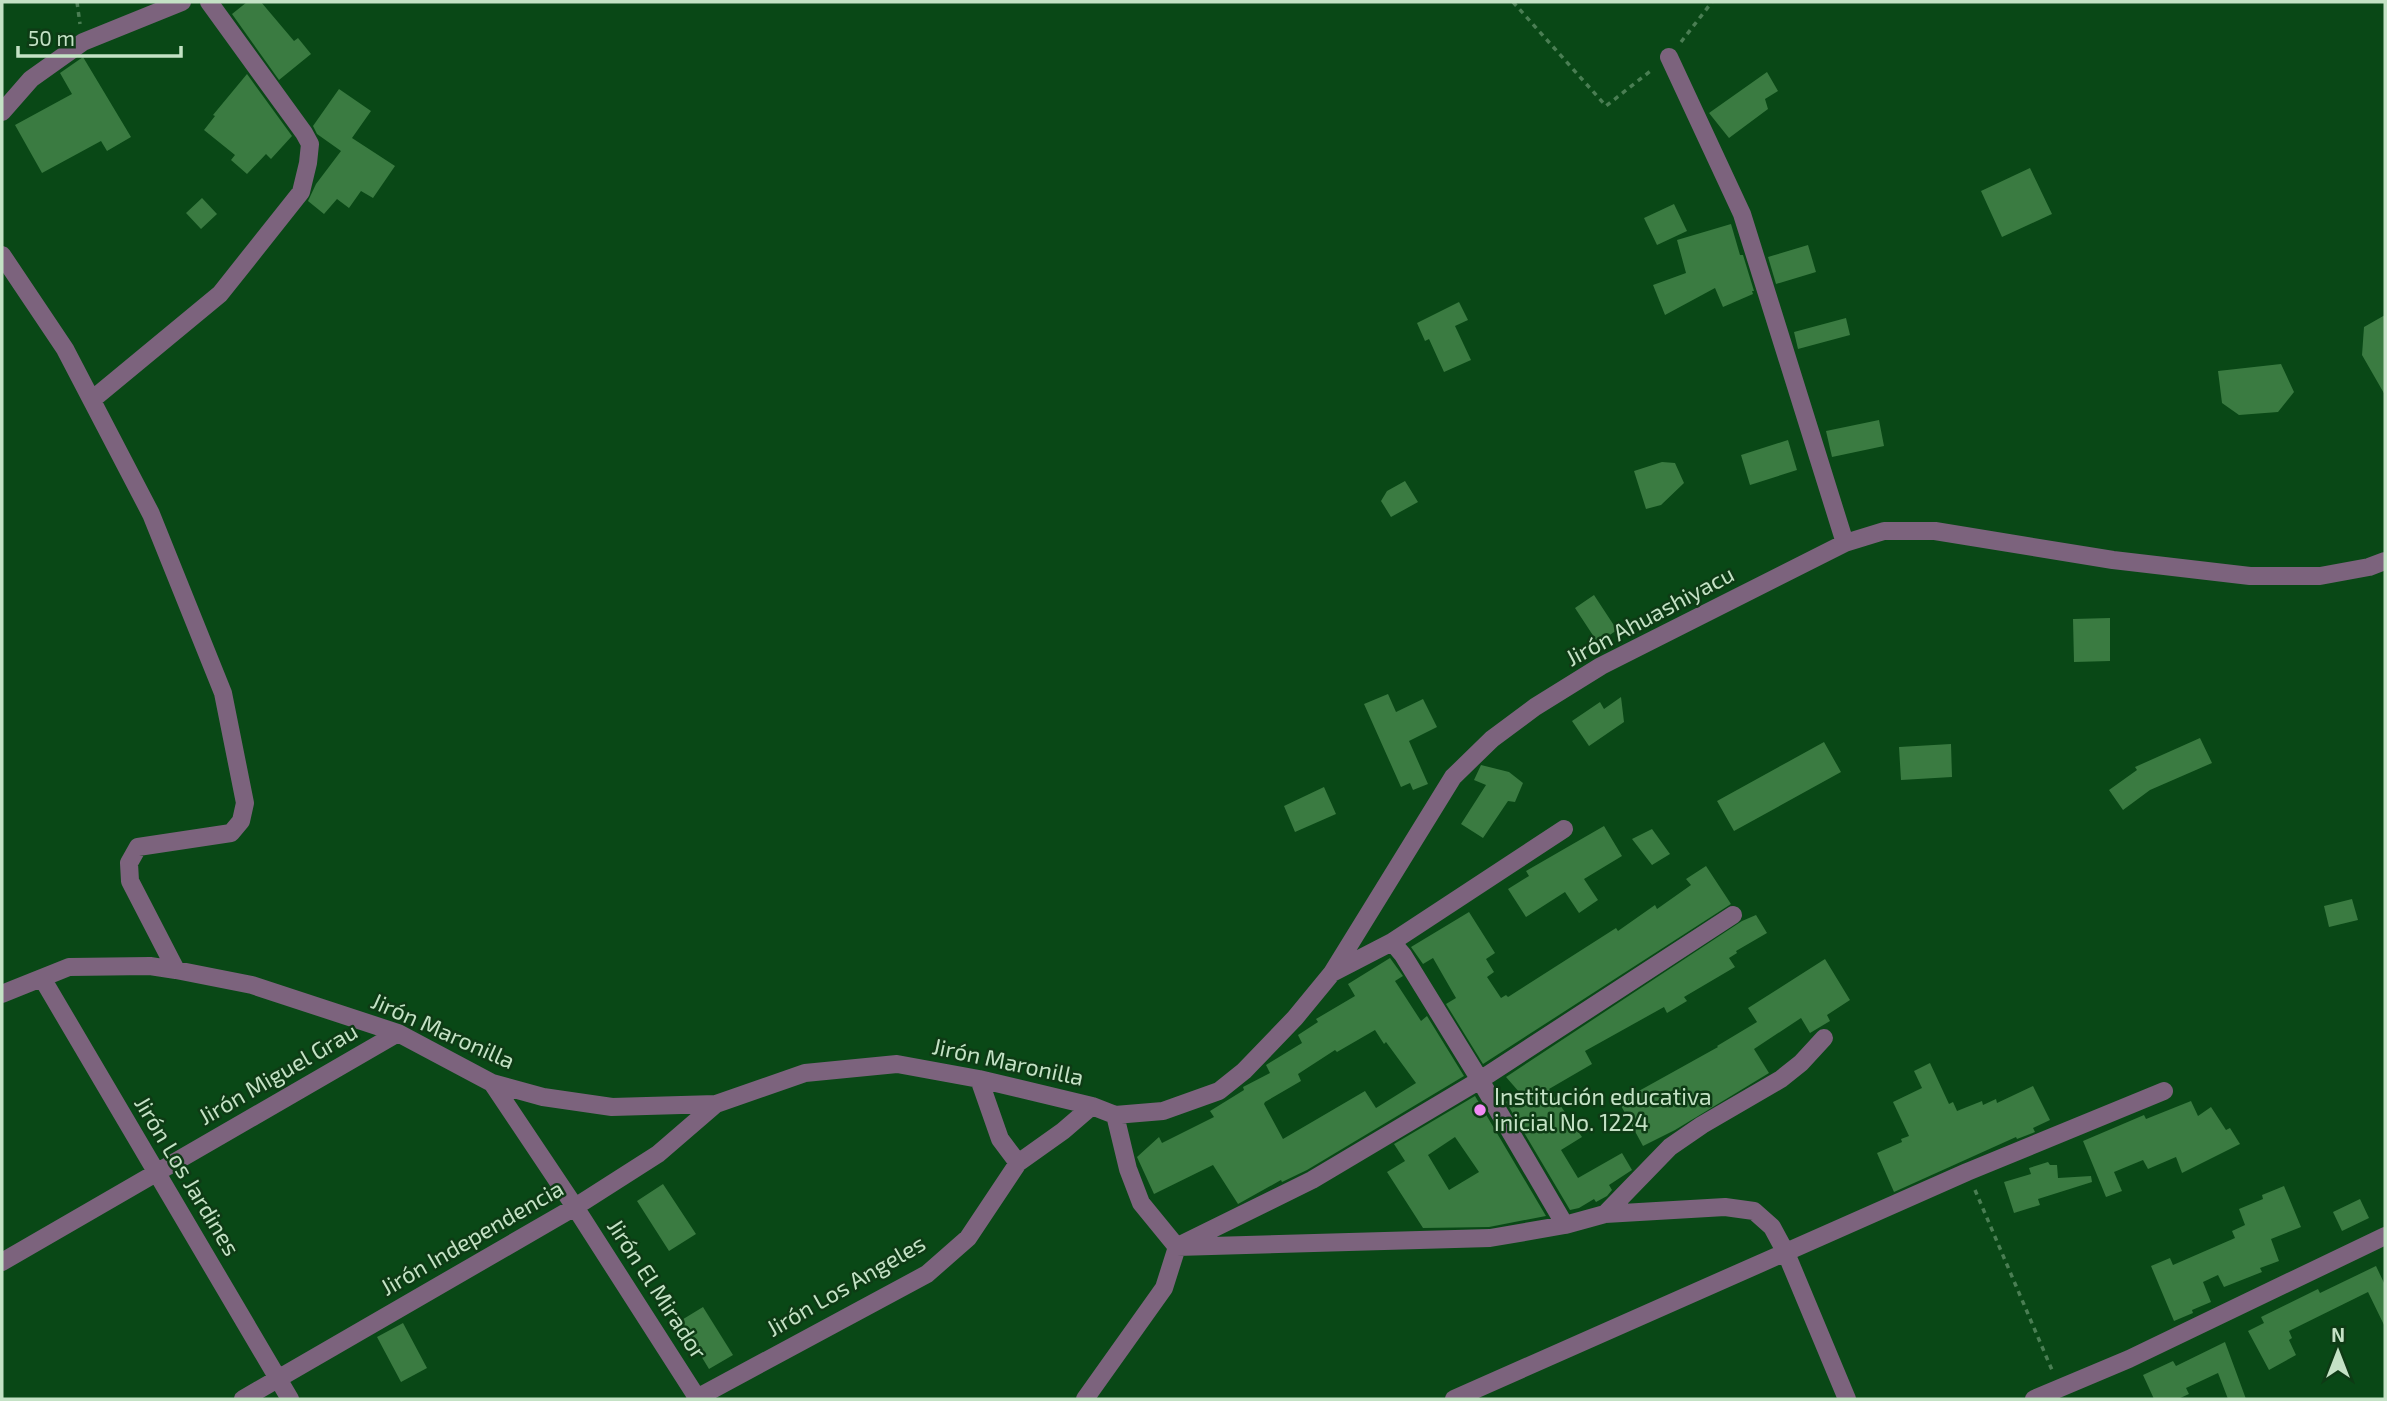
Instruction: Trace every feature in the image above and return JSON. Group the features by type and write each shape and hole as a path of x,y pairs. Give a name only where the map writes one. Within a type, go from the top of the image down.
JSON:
{"street":[{"path":"2,111 31,79 83,42 182,2"},
{"path":"93,399 220,294 301,192 310,145 209,2"},
{"path":"1669,57 1742,214 1845,543"},
{"path":"2,255 65,349 93,399 151,514 223,693 246,803 241,821 231,833 138,847 129,863 130,881 176,970"},
{"name":"Jirón Ahuashiyacu","path":"1115,1115 1163,1111 1219,1091 1244,1071 1295,1018 1332,973 1453,777 1492,739 1535,707 1601,666 1845,543 1884,531 1935,531 2113,559 2250,576 2320,576 2369,567 2385,561"},
{"path":"1332,973 1392,942 1564,829"},
{"path":"1085,1399 1164,1288 1177,1247 1312,1180 1480,1080 1733,915"},
{"path":"1392,942 1480,1080 1565,1225"},
{"name":"Jirón Maronilla","path":"2,994 68,967 150,965 252,985 397,1033 492,1083 543,1097 612,1107 716,1104 805,1073 897,1064 979,1079 1092,1106 1115,1115"},
{"name":"Jirón Los Jardines","path":"42,978 290,1399"},
{"name":"Jirón Miguel Grau","path":"2,1262 397,1033"},
{"path":"1605,1214 1670,1147 1781,1079 1801,1063 1824,1038"},
{"path":"979,1079 1000,1139 1018,1163"},
{"name":"Jirón El Mirador","path":"492,1083 575,1207 696,1399"},
{"path":"1454,1399 1967,1172 2164,1091"},
{"name":"Jirón Independencia","path":"243,1399 575,1207 658,1154 716,1104"},
{"name":"Jirón Los Angeles","path":"696,1399 927,1273 968,1238 1018,1163 1092,1106"},
{"path":"1115,1115 1128,1169 1141,1203 1177,1247"},
{"path":"1177,1247 1490,1238 1565,1225 1605,1214 1725,1207 1754,1211 1772,1227 1786,1253 1847,1399"},
{"path":"2034,1399 2129,1359 2385,1236"}],"path":[{"path":"1513,2 1606,106 1669,57 1712,2"},
{"path":"1967,1172 2060,1388"}],"building":[{"path":"247,2 261,2 294,41 298,38 311,54 279,80 232,14"},
{"path":"83,57 131,137 107,151 101,141 42,173 15,125 72,94 60,73"},
{"path":"1767,72 1778,91 1765,99 1768,109 1729,138 1709,113"},
{"path":"247,74 292,136 271,159 266,154 247,174 231,160 235,155 204,130"},
{"path":"339,89 371,111 352,138 395,166 373,198 361,191 349,208 337,199 324,214 308,201 316,184 341,151 317,134 313,126"},
{"path":"2030,168 2052,214 2002,237 1981,191"},
{"path":"202,198 217,214 201,229 186,213"},
{"path":"1674,204 1687,231 1657,245 1644,218"},
{"path":"1731,224 1740,255 1743,255 1753,294 1723,307 1715,288 1665,315 1653,285 1686,273 1677,240"},
{"path":"1808,245 1816,272 1776,284 1768,257"},
{"path":"1459,302 1468,320 1455,326 1471,360 1444,372 1429,339 1425,341 1417,323"},
{"path":"2385,315 2385,395 2362,355 2364,327"},
{"path":"1846,318 1850,335 1798,349 1794,332"},
{"path":"2281,364 2294,392 2278,412 2239,415 2222,403 2218,371"},
{"path":"1879,420 1884,446 1832,457 1826,431"},
{"path":"1788,440 1797,470 1750,485 1741,455"},
{"path":"1662,462 1675,463 1684,483 1661,505 1646,509 1634,471"},
{"path":"1405,481 1418,502 1391,517 1381,501 1387,491"},
{"path":"1594,595 1617,630 1598,643 1575,608"},
{"path":"2110,618 2110,661 2074,662 2073,619"},
{"path":"1388,694 1396,712 1423,699 1437,727 1409,741 1428,784 1413,790 1410,783 1401,787 1364,704"},
{"path":"1621,697 1624,722 1589,746 1572,721 1600,702 1604,709"},
{"path":"2200,738 2212,763 2150,790 2123,810 2109,790 2137,770 2135,767"},
{"path":"1824,742 1841,772 1734,831 1717,801"},
{"path":"1951,744 1952,777 1901,780 1899,747"},
{"path":"1481,765 1509,772 1523,783 1515,802 1508,801 1483,838 1461,824 1486,785 1474,780"},
{"path":"1324,787 1336,814 1295,832 1284,806"},
{"path":"1604,826 1622,856 1584,879 1598,900 1579,913 1565,892 1526,917 1508,889 1529,876 1526,871"},
{"path":"1652,829 1670,854 1652,865 1632,839"},
{"path":"1706,866 1731,904 1483,1064 1446,1004 1456,998 1433,958 1423,964 1411,947 1469,912 1495,953 1486,959 1494,972 1487,977 1501,998 1506,995 1508,997 1616,928 1618,931 1655,905 1657,909 1691,885 1686,879"},
{"path":"2352,899 2358,920 2329,927 2324,906"},
{"path":"1756,915 1767,933 1729,958 1735,967 1684,997 1687,1001 1667,1013 1664,1007 1585,1051 1592,1064 1549,1089 1582,1137 1561,1150 1578,1178 1622,1153 1632,1170 1609,1185 1612,1190 1607,1196 1570,1210 1506,1102 1520,1093 1506,1077 1742,921"},
{"path":"1390,958 1403,976 1395,981 1421,1021 1427,1016 1464,1076 1307,1170 1282,1182 1281,1180 1238,1204 1213,1165 1154,1194 1137,1157 1159,1137 1162,1143 1214,1117 1210,1111 1244,1090 1243,1087 1270,1073 1266,1065 1302,1043 1298,1035 1318,1022 1316,1019 1355,996 1348,984","holes":["1375,1030 1384,1044 1386,1042 1416,1083 1376,1108 1365,1091 1283,1139 1265,1102 1301,1081 1298,1074 1335,1050 1337,1052"]},
{"path":"1825,959 1850,1000 1827,1015 1830,1021 1810,1033 1801,1018 1754,1049 1769,1073 1675,1130 1643,1146 1619,1102 1757,1022 1748,1008"},
{"path":"1930,1063 1949,1104 1953,1102 1957,1111 1982,1101 1983,1105 1996,1099 1997,1103 2033,1086 2050,1120 2033,1128 2035,1132 2017,1139 2016,1137 1894,1192 1877,1153 1909,1136 1893,1102 1922,1088 1914,1071"},
{"path":"1475,1096 1546,1216 1489,1227 1423,1228 1387,1172 1405,1161 1394,1144","holes":["1455,1137 1479,1172 1449,1190 1428,1155"]},
{"path":"2191,1101 2198,1116 2211,1107 2226,1130 2230,1128 2240,1144 2182,1173 2176,1157 2148,1169 2143,1160 2114,1172 2122,1191 2106,1197 2083,1141 2144,1115 2146,1119"},
{"path":"2048,1162 2050,1165 2057,1165 2058,1178 2091,1176 2092,1182 2038,1199 2040,1205 2014,1213 2004,1182 2031,1174 2029,1168"},
{"path":"663,1184 696,1234 669,1251 637,1201"},
{"path":"2284,1186 2301,1227 2271,1239 2279,1261 2260,1268 2262,1272 2224,1287 2218,1275 2203,1282 2211,1302 2174,1321 2151,1266 2170,1258 2173,1265 2235,1238 2232,1231 2245,1225 2239,1209"},
{"path":"2360,1199 2369,1218 2342,1231 2333,1212"},
{"path":"2376,1266 2385,1285 2385,1327 2368,1292 2289,1331 2292,1338 2289,1340 2296,1355 2269,1370 2248,1331 2264,1323 2261,1317 2318,1289 2320,1293"},
{"path":"703,1307 733,1355 709,1369 680,1321"},
{"path":"403,1323 427,1368 401,1382 377,1337"},
{"path":"2225,1342 2246,1399 2228,1399 2218,1373 2186,1388 2189,1394 2178,1399 2154,1399 2143,1375 2173,1361 2176,1366"}],"place":[{"name":"Institución educativa inicial No. 1224","path":"1480,1110"}]}
